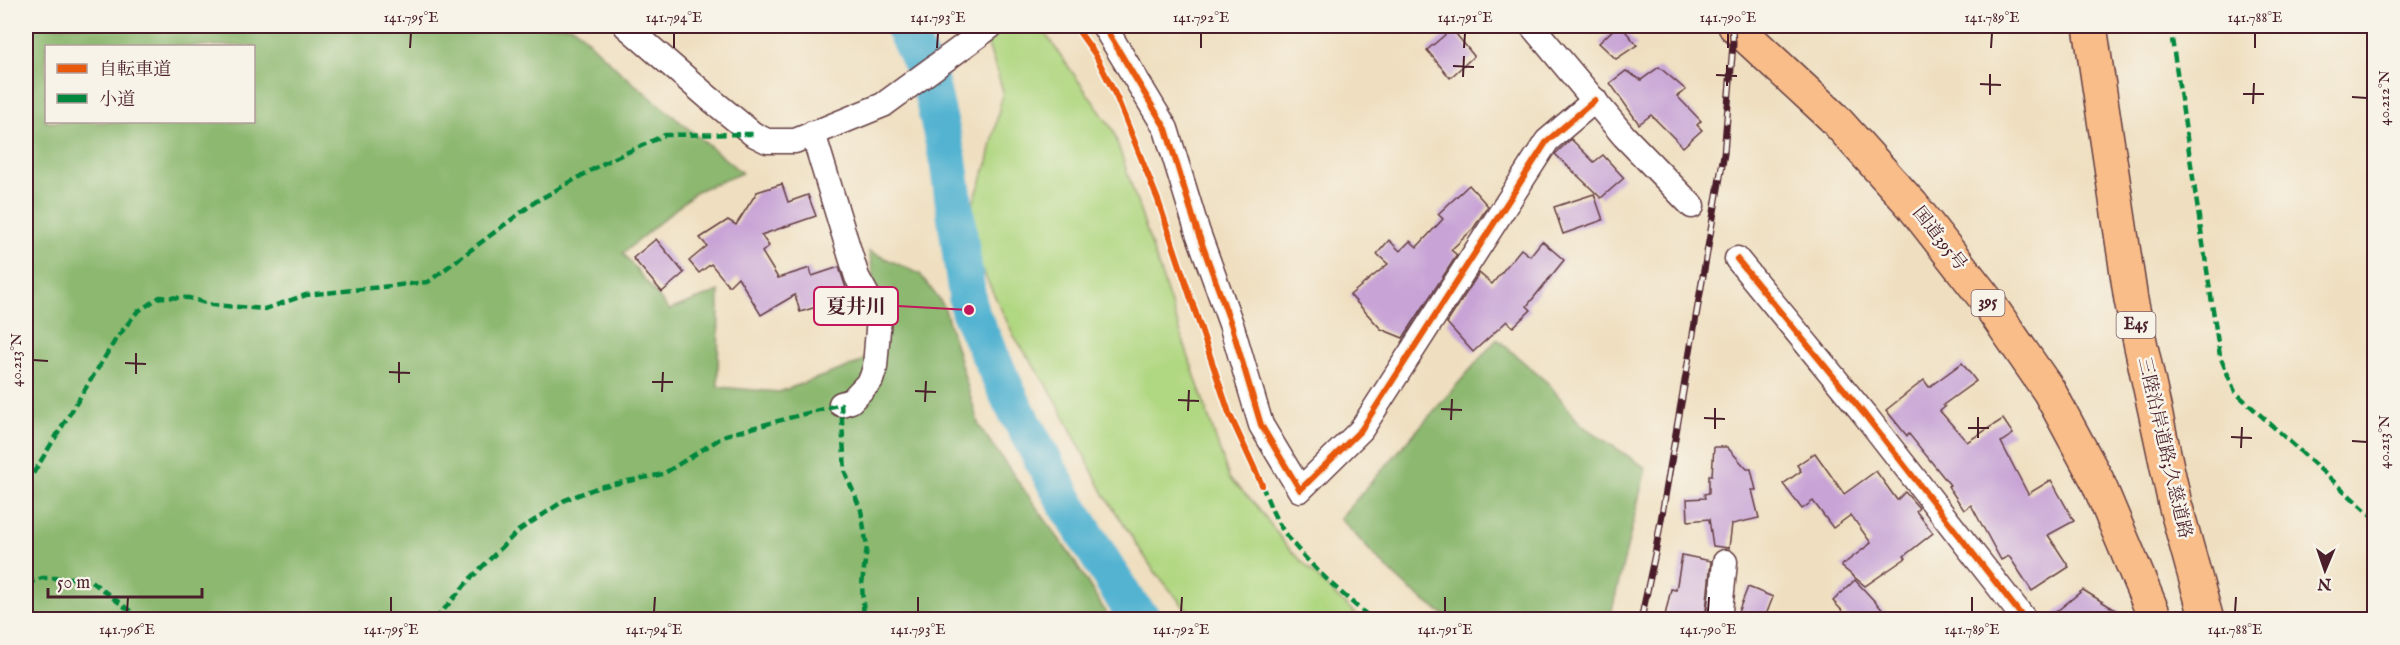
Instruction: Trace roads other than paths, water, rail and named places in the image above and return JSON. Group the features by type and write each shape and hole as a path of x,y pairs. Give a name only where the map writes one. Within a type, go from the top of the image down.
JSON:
{"highway":[{"name":"三陸沿岸道路;久慈道路","path":"2090,26 2131,300 2175,504 2207,620"},
{"name":"国道395号","path":"1742,31 1832,116 1912,205 2004,325 2049,391 2097,480 2156,620"}],"street":[{"path":"626,26 753,134 767,141 795,141 883,105 991,26"},
{"path":"1104,26 1166,129 1197,230 1231,324 1261,425 1300,490 1361,430 1546,141 1595,100"},
{"path":"1532,26 1624,136 1692,206"},
{"path":"822,130 857,278 879,317 875,367 871,380 851,401 841,404"},
{"path":"1737,259 1872,425 2025,620"},
{"path":"1719,620 1725,562"}],"waterway":[{"path":"903,26 929,79 948,160 969,310 1012,403 1068,506 1128,604 1143,620"}],"railway":[{"path":"1641,620 1656,549 1724,154 1733,44 1732,26"}],"place":[{"name":"夏井川","path":"969,310"}]}
